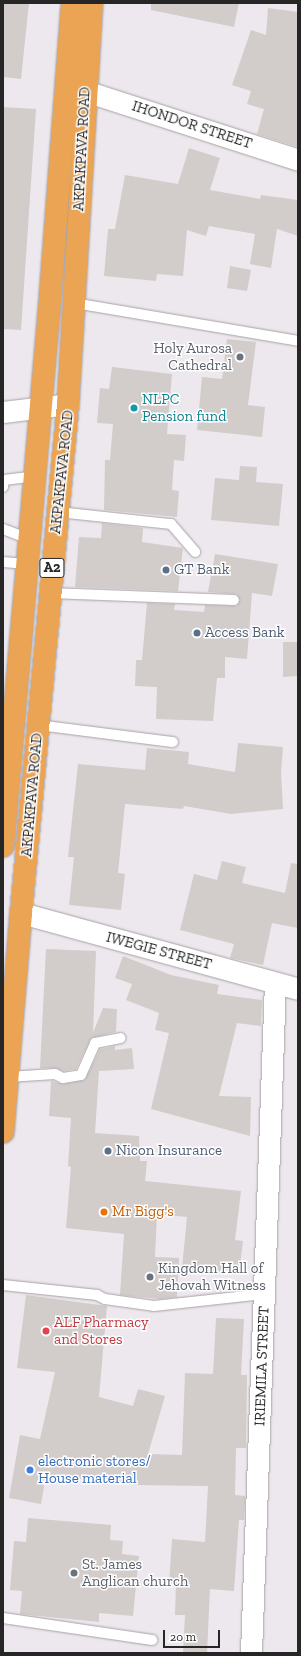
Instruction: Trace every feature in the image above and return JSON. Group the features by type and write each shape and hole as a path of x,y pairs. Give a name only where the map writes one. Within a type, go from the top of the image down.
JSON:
{"highway":[{"name":"AKPAKPAVA ROAD","path":"3,846 35,476 72,3"},
{"name":"AKPAKPAVA ROAD","path":"3,1132 20,913 68,404 85,91 92,3"}],"street":[{"name":"IHONDOR STREET","path":"85,91 298,160"},
{"path":"3,412 40,409 68,404"},
{"name":"IWEGIE STREET","path":"20,913 298,989"},
{"name":"IRIEMILA STREET","path":"251,1653 275,983"}],"lane":[{"path":"74,304 298,341"},
{"path":"3,482 35,476"},
{"path":"58,512 171,524 195,552"},
{"path":"3,529 29,539"},
{"path":"3,562 27,564"},
{"path":"50,593 234,600"},
{"path":"38,725 173,742"},
{"path":"8,1077 55,1074 63,1078 81,1075 95,1043 121,1038"},
{"path":"3,1285 97,1295 105,1299 154,1306 265,1294"},
{"path":"3,1618 152,1640"}],"building":[{"path":"3,3 29,3 21,79 3,77"},
{"path":"151,3 239,3 234,27 151,10"},
{"path":"268,8 298,12 298,147 257,134 264,109 247,104 251,91 232,85 251,30 266,35"},
{"path":"3,107 36,109 21,330 3,329"},
{"path":"189,148 220,158 210,190 260,199 261,195 298,200 298,236 277,229 271,268 250,264 255,234 209,226 206,236 187,230 183,276 157,274 156,281 104,276 108,229 115,229 125,175 178,184"},
{"path":"230,266 251,270 247,291 227,288"},
{"path":"227,339 256,342 248,405 265,407 262,437 197,430 202,377 222,379"},
{"path":"112,367 172,374 167,434 186,435 184,461 174,460 172,490 179,491 177,517 104,510 105,460 110,460 113,424 97,423 100,388 109,389"},
{"path":"240,466 257,467 256,482 283,484 279,526 211,520 215,478 239,480"},
{"path":"102,523 143,528 142,542 183,548 178,591 75,587 79,537 101,538"},
{"path":"215,554 278,564 272,596 252,593 247,659 225,657 225,678 217,678 213,721 156,719 157,687 135,686 136,660 142,660 147,603 175,604 174,610 204,612 205,605 237,606 240,600 237,594 208,592"},
{"path":"283,642 298,642 298,676 283,677"},
{"path":"238,743 283,747 281,773 283,809 231,814 184,806 183,809 125,804 118,873 125,874 121,910 69,905 74,857 68,857 78,764 145,770 147,748 189,752 188,764 235,772"},
{"path":"222,861 246,867 242,883 285,893 291,863 298,864 298,928 272,923 263,965 230,958 234,944 180,930 194,874 217,880"},
{"path":"46,949 96,951 93,1033 103,1008 117,1009 116,1032 91,1038 76,1069 64,1071 55,1068 40,1068"},
{"path":"123,956 171,975 219,985 217,994 262,1000 261,1026 237,1023 219,1096 251,1097 250,1136 151,1109 169,1033 155,1030 159,1013 126,1000 132,984 115,978"},
{"path":"115,1046 115,1050 132,1048 134,1069 99,1071 95,1133 139,1136 140,1161 147,1161 145,1181 241,1191 235,1240 243,1241 239,1274 182,1268 187,1217 157,1214 155,1257 179,1258 177,1297 160,1299 120,1295 124,1234 66,1228 71,1167 68,1166 71,1118 49,1116 51,1081 64,1084 85,1080 100,1049"},
{"path":"26,1295 107,1306 99,1397 133,1406 138,1389 165,1396 148,1454 182,1455 185,1373 213,1374 216,1318 244,1319 241,1375 247,1375 246,1448 236,1448 235,1495 245,1496 244,1520 239,1520 234,1591 210,1589 207,1653 183,1653 185,1615 175,1615 176,1585 169,1584 172,1539 205,1542 208,1486 136,1485 46,1475 41,1504 9,1498 20,1435 40,1439 55,1372 17,1368"},
{"name":"St. James Anglican church","path":"28,1518 111,1525 110,1540 123,1541 122,1554 139,1556 133,1616 99,1613 99,1622 20,1614 22,1591 10,1590 14,1541 26,1542"}],"place":[{"name":"Holy Aurosa Cathedral","path":"240,357"},
{"name":"NLPC Pension fund","path":"134,408"},
{"name":"GT Bank","path":"166,570"},
{"name":"Access Bank","path":"197,633"},
{"name":"Nicon Insurance","path":"108,1151"},
{"name":"Mr Bigg's","path":"104,1212"},
{"name":"Kingdom Hall of Jehovah Witness","path":"150,1277"},
{"name":"ALF Pharmacy and Stores","path":"46,1331"},
{"name":"electronic stores/ House material","path":"30,1470"},
{"name":"St. James Anglican church","path":"74,1573"}]}
